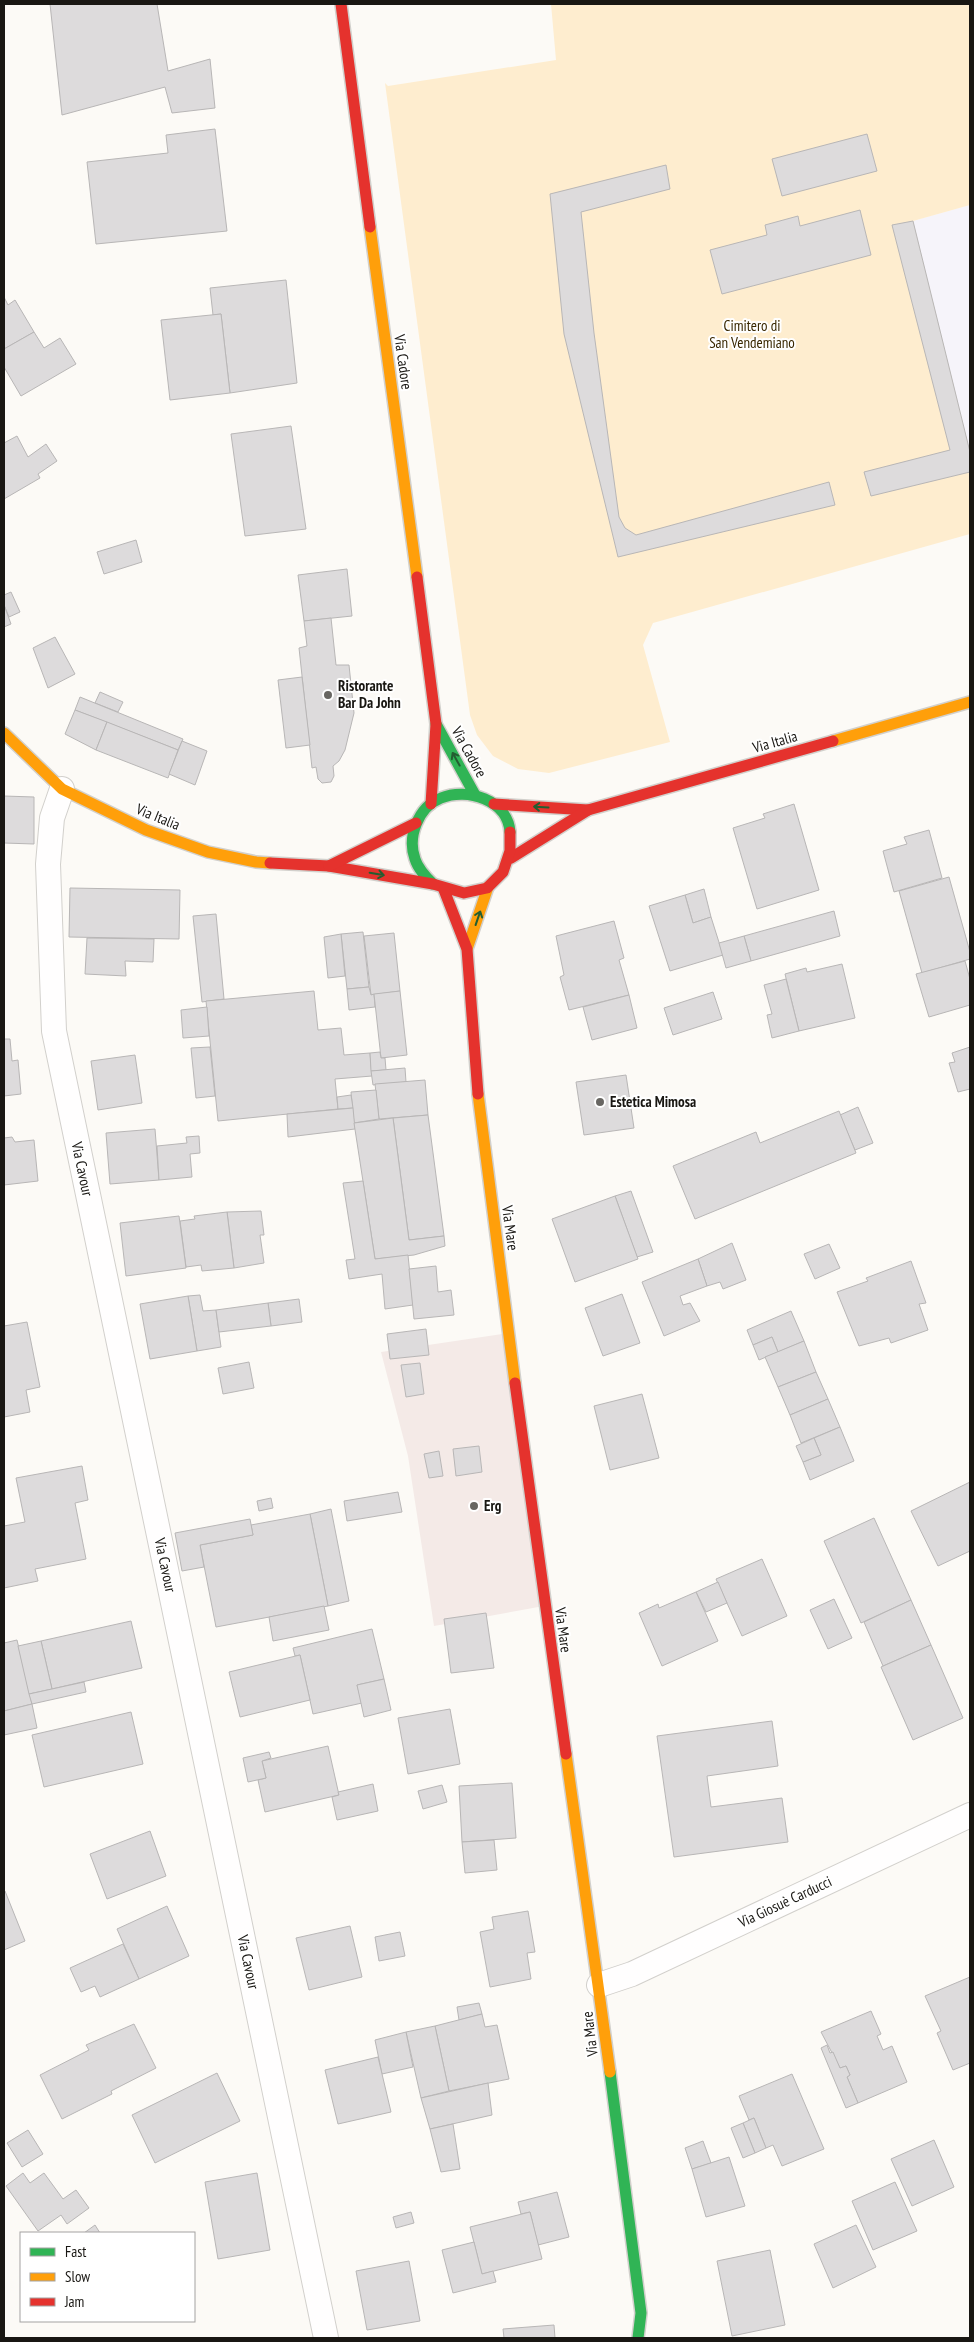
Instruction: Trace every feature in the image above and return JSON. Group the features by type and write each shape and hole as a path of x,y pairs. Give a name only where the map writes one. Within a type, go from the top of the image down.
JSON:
{"main road":[{"name":"Via Cadore","path":"341,4 436,724 431,804"},
{"name":"Via Italia","path":"511,858 588,810 970,702"},
{"name":"Via Cadore","path":"436,724 475,794"},
{"name":"Via Italia","path":"7,741 62,789 146,830 208,852 256,862 329,866 433,884"},
{"name":"Via Cadore","path":"416,823 431,804 452,794 475,794 494,804 504,815 511,828 513,843 511,858"},
{"name":"Via Italia","path":"494,804 588,810"},
{"name":"Via Italia","path":"329,866 416,823"},
{"path":"416,823 412,840 414,857 421,872 433,884 444,890 459,894 474,892 488,887 502,874 511,858"},
{"name":"Via Mare","path":"467,949 488,887"},
{"name":"Via Mare","path":"444,890 467,949 479,1111 544,1606 599,1985 640,2313 638,2338"},
{"name":"Via Mare","path":"640,2313 649,2330"}],"street":[{"name":"Via Cavour","path":"62,789 52,818 48,864 54,1031 326,2338"},
{"name":"Via Giosuè Carducci","path":"599,1985 632,1974 970,1815"}],"shaded area":[{"path":"970,205 970,452 913,221"},
{"path":"509,1333 544,1606 434,1626 408,1456 381,1352"}],"green space":[{"name":"Cimitero di San Vendemiano","path":"551,4 970,4 970,205 913,221 970,452 970,534 653,623 643,645 670,742 549,773 518,769 493,756 477,735 470,715 385,83 388,86 556,60"}],"building":[{"path":"50,4 157,4 168,71 210,59 215,108 172,113 165,87 62,115"},
{"path":"215,129 227,231 96,244 87,162 168,153 166,135"},
{"path":"867,134 877,171 782,196 772,159"},
{"path":"666,165 670,189 581,212 594,333 619,517 625,528 636,535 829,482 835,505 618,557 564,334 550,194"},
{"path":"860,210 871,255 722,294 710,250 767,235 765,225 798,216 800,226"},
{"path":"913,221 970,452 970,472 871,496 864,472 950,450 892,225"},
{"path":"286,280 297,383 230,393 221,314 213,315 210,288"},
{"path":"4,297 8,305 15,300 34,332 4,349"},
{"path":"221,314 230,393 170,400 161,320"},
{"path":"34,332 44,348 60,338 76,364 21,396 4,367 4,349"},
{"path":"291,426 306,529 245,536 231,434"},
{"path":"17,436 28,457 46,444 57,461 38,474 40,478 4,499 4,443"},
{"path":"136,540 142,562 104,574 97,552"},
{"path":"347,569 352,616 304,621 298,575"},
{"path":"11,592 20,612 9,617 4,605 4,595"},
{"path":"4,605 11,624 4,627"},
{"name":"Ristorante Bar Da John","path":"331,618 336,665 349,665 354,713 345,750 339,761 333,766 334,776 331,782 322,783 318,779 316,767 312,768 299,648 307,646 304,621"},
{"path":"55,637 75,674 48,688 33,648"},
{"path":"302,677 310,745 286,748 278,680"},
{"path":"100,692 123,702 118,712 95,703"},
{"path":"80,697 183,739 178,750 75,710"},
{"path":"75,710 107,722 96,750 65,734"},
{"path":"107,722 178,750 168,778 96,750"},
{"path":"182,741 207,751 195,785 169,774"},
{"path":"4,796 34,797 34,844 4,843"},
{"path":"794,804 819,890 757,909 733,828 765,818 763,814"},
{"path":"929,830 942,878 894,892 883,851 907,844 904,837"},
{"path":"949,877 970,952 970,959 922,973 899,891"},
{"path":"70,888 180,890 179,939 69,937"},
{"path":"704,889 711,917 693,923 685,895"},
{"path":"685,895 693,923 711,917 723,955 670,971 649,906"},
{"path":"834,911 840,936 751,961 744,936"},
{"path":"216,914 224,999 202,1002 193,916"},
{"path":"614,921 624,958 619,960 629,995 569,1010 560,977 564,975 556,936"},
{"path":"363,932 369,987 347,989 341,934"},
{"path":"394,933 400,991 371,995 364,936"},
{"path":"341,934 345,976 328,978 324,937"},
{"path":"744,936 751,961 726,968 719,943"},
{"path":"87,938 154,939 153,962 125,961 126,976 85,974"},
{"path":"965,961 970,979 970,1005 929,1017 916,974"},
{"path":"842,964 855,1018 799,1031 785,974 806,968 807,972"},
{"path":"786,979 799,1031 772,1038 767,1015 772,1014 764,985"},
{"path":"369,987 371,995 374,994 375,1007 349,1010 347,989"},
{"path":"314,991 318,1030 341,1028 344,1055 370,1053 372,1076 335,1079 338,1109 218,1121 206,1001"},
{"path":"400,991 407,1055 381,1058 374,994"},
{"path":"713,992 722,1019 673,1035 664,1008"},
{"path":"629,995 637,1028 592,1040 583,1007"},
{"path":"207,1007 209,1036 183,1038 181,1010"},
{"path":"4,1039 10,1039 12,1061 18,1060 21,1094 4,1096"},
{"path":"210,1047 215,1096 196,1098 191,1048"},
{"path":"970,1047 970,1089 958,1092 949,1063 955,1062 952,1053"},
{"path":"380,1052 381,1058 385,1058 386,1070 371,1071 370,1053"},
{"path":"135,1055 142,1103 98,1110 91,1061"},
{"path":"405,1068 406,1082 373,1085 371,1071"},
{"path":"626,1075 634,1128 584,1135 576,1082"},
{"path":"425,1080 428,1115 379,1119 375,1084"},
{"path":"376,1090 379,1119 354,1123 351,1092"},
{"path":"351,1095 353,1108 338,1109 337,1097"},
{"path":"858,1107 873,1143 855,1150 840,1115"},
{"path":"353,1108 355,1129 288,1137 287,1114"},
{"path":"839,1111 856,1153 695,1219 673,1166 756,1132 760,1143"},
{"path":"428,1115 444,1236 409,1240 393,1118"},
{"path":"393,1118 409,1240 444,1236 445,1246 414,1255 375,1259 354,1123"},
{"path":"155,1129 159,1180 110,1184 106,1133"},
{"path":"199,1136 200,1153 190,1154 192,1177 159,1180 157,1146 187,1143 186,1137"},
{"path":"12,1137 15,1142 34,1140 38,1181 4,1185 4,1138"},
{"path":"363,1181 375,1259 408,1255 413,1305 385,1309 382,1274 349,1279 346,1260 355,1259 343,1183"},
{"path":"631,1191 653,1252 637,1257 615,1196"},
{"path":"615,1196 638,1259 575,1282 552,1219"},
{"path":"261,1211 264,1235 260,1235 264,1263 234,1268 227,1212"},
{"path":"227,1212 234,1268 202,1271 201,1265 186,1267 180,1221 195,1219 194,1216"},
{"path":"179,1216 186,1268 126,1276 120,1223"},
{"path":"732,1243 746,1280 723,1289 720,1282 707,1286 698,1259"},
{"path":"829,1244 840,1268 815,1279 804,1254"},
{"path":"698,1259 707,1286 680,1296 683,1305 690,1303 700,1321 664,1336 642,1282"},
{"path":"911,1261 926,1303 919,1304 928,1330 891,1343 889,1338 859,1346 837,1292 868,1281 866,1278"},
{"path":"436,1266 438,1292 451,1290 454,1315 414,1319 409,1269"},
{"path":"622,1294 640,1343 603,1356 585,1308"},
{"path":"200,1295 203,1311 216,1310 221,1347 197,1351 188,1296"},
{"path":"188,1296 197,1351 150,1359 140,1304"},
{"path":"299,1299 302,1322 271,1326 268,1303"},
{"path":"268,1303 271,1326 219,1332 216,1310"},
{"path":"791,1311 804,1341 778,1352 772,1337 753,1345 747,1330"},
{"path":"27,1322 40,1387 26,1390 30,1412 4,1417 4,1326"},
{"path":"426,1329 429,1355 390,1359 387,1334"},
{"path":"772,1337 778,1352 759,1360 753,1345"},
{"path":"804,1341 816,1372 778,1387 765,1357"},
{"path":"249,1362 254,1388 223,1394 218,1368"},
{"path":"420,1363 424,1394 406,1397 401,1365"},
{"path":"816,1372 828,1399 790,1415 778,1387"},
{"path":"642,1394 659,1458 610,1470 594,1406"},
{"path":"828,1399 840,1427 801,1443 790,1415"},
{"path":"840,1427 854,1461 810,1480 803,1462 821,1455 814,1438"},
{"path":"814,1438 821,1455 803,1462 796,1446"},
{"path":"479,1446 482,1472 456,1476 453,1449"},
{"path":"439,1451 443,1476 429,1478 424,1454"},
{"path":"82,1466 88,1500 75,1503 86,1559 35,1569 38,1581 4,1588 4,1526 25,1522 16,1478"},
{"path":"970,1482 970,1551 938,1566 911,1511"},
{"path":"398,1492 402,1512 347,1521 344,1501"},
{"path":"271,1498 273,1508 259,1511 257,1501"},
{"path":"331,1509 349,1601 328,1606 310,1514"},
{"path":"310,1514 328,1606 216,1627 200,1545 253,1535 251,1525"},
{"path":"874,1518 911,1600 861,1623 824,1541"},
{"path":"250,1519 253,1535 200,1545 204,1567 182,1571 175,1533"},
{"path":"762,1559 787,1616 742,1636 716,1579"},
{"path":"718,1582 727,1603 706,1612 696,1592"},
{"path":"696,1592 718,1641 662,1666 639,1613 658,1604 659,1608"},
{"path":"834,1599 852,1638 828,1649 810,1610"},
{"path":"911,1600 931,1645 883,1666 864,1622"},
{"path":"324,1606 329,1630 273,1641 269,1617"},
{"path":"486,1613 494,1668 451,1673 444,1619"},
{"path":"131,1621 142,1668 52,1689 41,1641"},
{"path":"372,1629 384,1679 357,1685 362,1703 313,1714 300,1655 295,1656 293,1648"},
{"path":"17,1640 32,1704 4,1711 4,1643"},
{"path":"41,1641 52,1689 29,1694 18,1646"},
{"path":"931,1645 963,1718 913,1740 881,1667"},
{"path":"300,1655 310,1700 240,1717 229,1672"},
{"path":"384,1679 391,1710 364,1717 357,1685"},
{"path":"84,1682 86,1692 32,1704 29,1694"},
{"path":"32,1704 37,1728 4,1735 4,1711"},
{"path":"450,1709 460,1764 408,1774 398,1718"},
{"path":"131,1712 143,1764 44,1787 32,1735"},
{"path":"772,1721 778,1766 707,1776 711,1807 782,1798 788,1842 674,1857 657,1736"},
{"path":"328,1746 339,1795 265,1812 258,1780 266,1778 262,1761"},
{"path":"269,1752 271,1758 262,1761 266,1778 248,1782 243,1758"},
{"path":"512,1783 516,1838 462,1842 459,1786"},
{"path":"373,1784 378,1811 337,1820 332,1797 339,1795 338,1792"},
{"path":"442,1785 447,1802 423,1809 418,1791"},
{"path":"150,1831 166,1876 107,1899 90,1854"},
{"path":"494,1840 497,1870 465,1873 462,1842"},
{"path":"4,1892 25,1941 4,1950"},
{"path":"167,1906 189,1956 139,1979 117,1929"},
{"path":"528,1911 535,1952 527,1953 531,1979 490,1987 480,1932 494,1929 492,1917"},
{"path":"350,1926 362,1977 309,1990 296,1938"},
{"path":"400,1932 405,1956 379,1961 375,1937"},
{"path":"123,1944 139,1979 100,1997 95,1986 81,1992 70,1968"},
{"path":"970,1977 970,2063 953,2070 937,2033 941,2031 925,1996"},
{"path":"479,2003 482,2014 459,2020 457,2007"},
{"path":"871,2011 881,2034 877,2036 883,2050 892,2046 907,2082 858,2103 847,2077 850,2075 846,2066 840,2068 821,2032"},
{"path":"482,2014 485,2027 497,2025 509,2079 449,2091 435,2026"},
{"path":"134,2024 156,2068 111,2091 112,2094 62,2119 40,2075 89,2050 86,2045"},
{"path":"435,2026 449,2091 421,2098 406,2032"},
{"path":"406,2032 413,2067 382,2074 375,2040"},
{"path":"827,2045 830,2053 833,2052 840,2068 846,2066 850,2075 847,2077 858,2103 846,2108 821,2048"},
{"path":"378,2057 391,2112 338,2124 325,2070"},
{"path":"217,2073 240,2121 155,2163 132,2115"},
{"path":"792,2074 824,2149 782,2166 773,2145 766,2148 754,2118 749,2120 739,2096"},
{"path":"488,2083 492,2115 430,2129 421,2098"},
{"path":"754,2118 766,2148 755,2153 743,2123"},
{"path":"743,2123 755,2153 743,2158 731,2128"},
{"path":"453,2124 460,2169 441,2172 430,2129"},
{"path":"28,2130 43,2154 22,2167 7,2143"},
{"path":"934,2140 954,2187 912,2206 891,2159"},
{"path":"703,2141 711,2163 692,2169 685,2148"},
{"path":"729,2157 745,2206 706,2217 692,2169"},
{"path":"23,2173 30,2183 44,2173 63,2199 76,2190 89,2208 67,2224 61,2215 38,2231 6,2186"},
{"path":"257,2173 270,2250 218,2259 205,2182"},
{"path":"895,2182 917,2231 873,2250 852,2201"},
{"path":"557,2192 569,2237 538,2245 530,2212 521,2214 518,2202"},
{"path":"411,2212 414,2223 396,2228 393,2217"},
{"path":"530,2212 542,2259 482,2274 470,2227"},
{"path":"95,2225 99,2232 85,2232"},
{"path":"856,2225 876,2267 833,2288 814,2244"},
{"path":"474,2242 482,2274 493,2271 496,2282 453,2293 442,2250"},
{"path":"770,2250 785,2325 732,2336 717,2261"},
{"path":"409,2261 420,2321 367,2330 356,2271"},
{"path":"554,2325 555,2338 504,2338 503,2329"}],"traffic: fast":[{"path":"436,724 475,795"},
{"path":"433,884 422,873 416,863 412,841 416,824 426,808 433,802 451,795 474,795 494,804 502,812 508,821 510,832"},
{"path":"610,2072 641,2313 638,2338"}],"traffic: slow":[{"path":"370,227 417,577"},
{"path":"833,741 970,702"},
{"path":"4,733 62,789 146,830 208,852 270,863"},
{"path":"467,949 488,887"},
{"path":"478,1094 515,1383"},
{"path":"566,1754 610,2072"}],"traffic: jam":[{"path":"341,4 370,227"},
{"path":"417,577 436,724 431,804"},
{"path":"511,858 588,810 833,741"},
{"path":"494,804 588,810"},
{"path":"329,866 416,823"},
{"path":"270,863 329,866 433,884 464,893 487,888 503,872 510,851 510,832"},
{"path":"444,890 467,949 478,1094"},
{"path":"515,1383 566,1754"}],"place":[{"name":"Ristorante Bar Da John","path":"328,695"},
{"name":"Estetica Mimosa","path":"600,1102"},
{"name":"Erg","path":"474,1506"}]}
